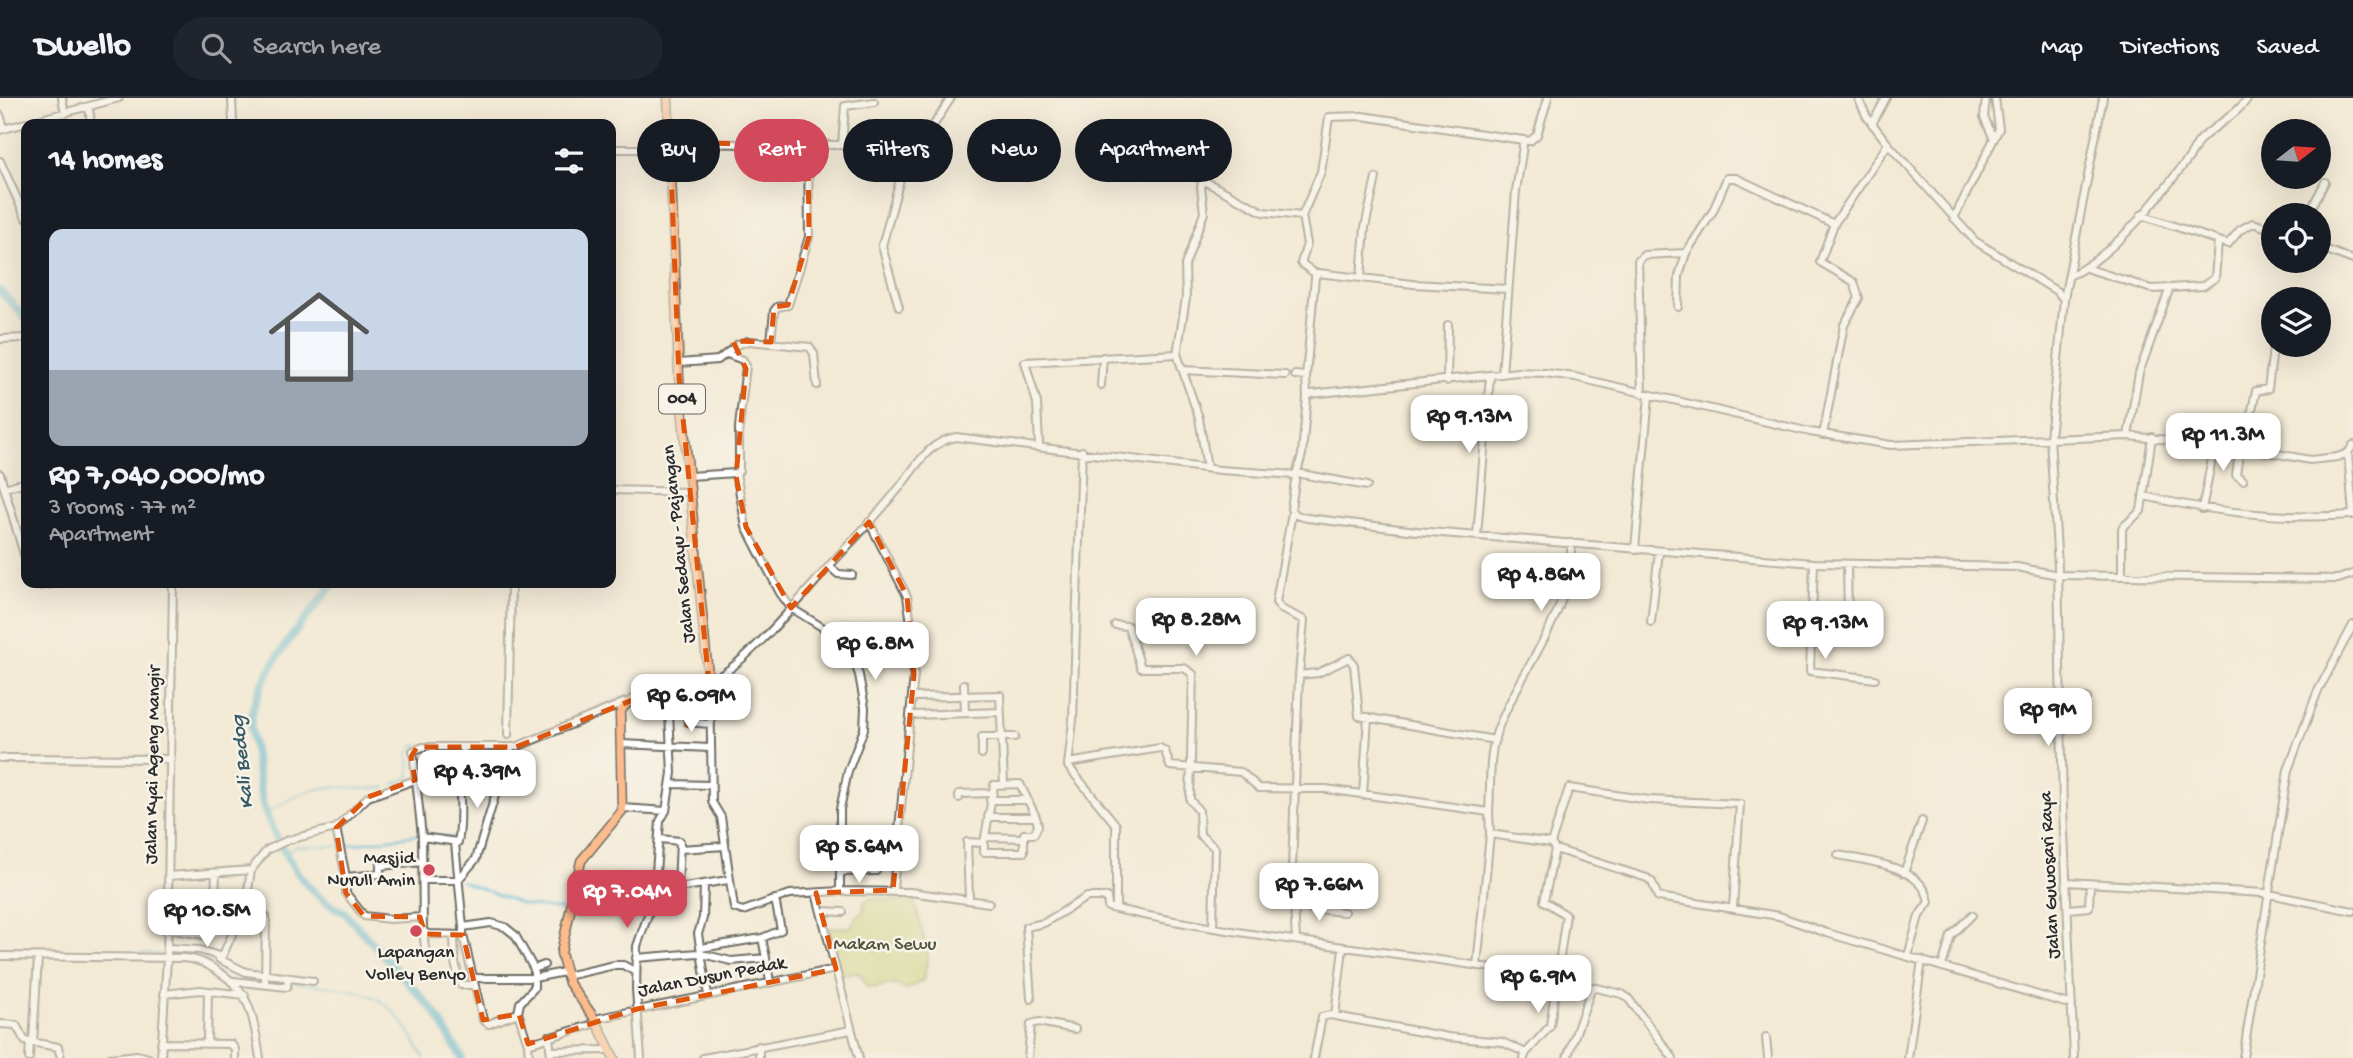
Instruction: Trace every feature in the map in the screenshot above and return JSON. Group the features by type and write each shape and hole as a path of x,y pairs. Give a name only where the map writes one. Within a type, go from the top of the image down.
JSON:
{"main road":[{"name":"Jalan Sedayu - Pajangan","path":"668,98 669,119"},
{"name":"Jalan Sedayu - Pajangan","path":"671,182 679,363 708,682"},
{"path":"612,1054 596,1021 565,974 561,953 576,878 583,857 623,808 620,714 626,702 681,691 708,682"}],"street":[{"path":"62,98 65,114"},
{"path":"44,119 120,98"},
{"path":"232,98 233,119"},
{"path":"938,119 951,98"},
{"path":"1317,275 1301,263 1307,244 1302,216 1319,179 1327,122 1332,116 1371,117 1521,140 1536,138 1548,98"},
{"path":"1858,98 1872,124 1888,144 1980,245 2058,292 2064,300"},
{"path":"1872,124 1886,98"},
{"path":"1986,98 1984,117 1994,139"},
{"path":"1954,218 1999,126 1995,98"},
{"name":"Jalan Guwosari Raya","path":"2074,1058 2058,575 2050,438 2064,300 2103,98"},
{"path":"2069,276 2086,268 2141,215 2189,158 2198,143 2248,98"},
{"path":"829,145 842,145 845,106 874,102"},
{"path":"89,108 91,119"},
{"path":"0,115 2,129 21,124"},
{"path":"1502,374 1508,289 1524,146 1521,140"},
{"path":"1823,435 1844,326 1859,298 1854,282 1820,262 1834,224 1888,144"},
{"path":"616,149 637,148"},
{"path":"0,161 21,207"},
{"path":"1678,307 1679,276 1686,253 1713,211 1726,178 1730,176 1834,224"},
{"path":"1361,277 1365,227 1376,178"},
{"path":"771,342 774,312 777,307 788,304 808,244 808,182"},
{"path":"898,182 882,246 899,307"},
{"path":"1202,182 1200,187 1204,213 1185,265 1186,298 1177,354 1199,418 1207,468"},
{"path":"1208,182 1263,212 1302,216"},
{"path":"2141,215 2218,242 2230,243 2240,230 2253,223 2261,226"},
{"path":"2086,268 2133,286 2169,290 2212,282 2218,242"},
{"path":"2331,252 2353,260"},
{"path":"1642,394 1638,261 1644,256 1686,253"},
{"path":"1317,275 1323,272 1508,289"},
{"path":"1296,940 1292,869 1299,675 1304,620 1278,607 1276,602 1301,454 1317,275"},
{"path":"2128,436 2139,373 2169,290"},
{"path":"1447,381 1448,325"},
{"path":"0,339 21,338"},
{"path":"679,363 716,361 741,342 771,342 811,348 817,386"},
{"path":"727,354 743,360 746,366 739,427 739,471 736,473 746,527 780,593 791,608 848,643 863,695 864,729 848,771 839,809 840,891"},
{"path":"1039,445 1037,403 1025,362 1177,354"},
{"path":"1101,385 1103,357"},
{"path":"2243,480 2236,475 2242,448 2256,391 2268,389 2272,357"},
{"path":"1183,370 1285,375"},
{"path":"1307,397 1321,392 1502,374 1545,373 1575,377 1823,435 1911,446 2128,436 2215,444 2310,460 2348,453"},
{"path":"1294,375 1306,376"},
{"path":"1477,536 1489,376"},
{"path":"1634,548 1649,396"},
{"path":"989,903 893,890 803,892 736,911 728,880 721,817 712,802 708,682 763,638 869,522 937,442 956,437 1039,445 1207,468 1296,474 1367,486"},
{"path":"2122,576 2122,528 2139,515 2152,437"},
{"path":"2202,509 2215,444"},
{"path":"2144,496 2202,509 2303,518 2353,514 2348,453 2353,445"},
{"path":"1082,451 1073,720 1068,763 1070,771 1116,825 1116,909"},
{"path":"689,476 736,473"},
{"path":"0,474 21,544"},
{"path":"4,488 21,483"},
{"path":"616,490 691,492"},
{"path":"1292,513 1307,518 1477,536 1847,565 2017,568 2058,575 2338,579 2353,574"},
{"path":"869,522 905,590 912,621 914,675 893,890"},
{"path":"1477,966 1490,834 1489,812 1495,740 1498,727 1546,635 1567,586 1572,568 1571,543"},
{"path":"1651,622 1659,551"},
{"path":"1814,563 1810,671 1875,679"},
{"path":"1847,565 1848,618"},
{"path":"829,566 838,574 852,575"},
{"name":"Jalan Kyai Ageng Mangir","path":"161,1058 168,929 173,588"},
{"path":"508,734 511,588"},
{"path":"1115,625 1128,626 1141,668 1184,668 1193,674 1189,800 1199,811 1200,835 1215,848 1213,927"},
{"path":"2244,1058 2288,767 2317,693 2353,625"},
{"path":"1299,675 1318,673 1342,660 1352,660 1356,713 1368,718 1495,740"},
{"path":"964,684 965,713"},
{"path":"681,691 688,722 709,724"},
{"path":"641,1058 636,958 638,941 654,892 660,821 666,811 671,784 668,693"},
{"path":"912,724 915,693 1000,695 1004,737 1004,784"},
{"path":"2061,699 2087,698"},
{"path":"426,954 423,931 422,834 411,757 417,747 511,747 626,702"},
{"path":"913,715 1000,712"},
{"path":"1363,795 1368,718"},
{"path":"982,754 982,737 1015,737"},
{"path":"621,744 710,748"},
{"path":"464,747 459,770 462,794 456,843 463,931 473,982 484,1022 489,1024 518,1013"},
{"path":"422,880 458,880 476,859 497,789 509,766 511,747"},
{"path":"1068,763 1157,748 1164,750 1170,766 1241,772 1259,788 1297,787 1489,812"},
{"path":"0,758 171,759"},
{"path":"219,959 223,956 244,909 251,870 261,856 288,840 336,828 368,797 415,780"},
{"path":"671,784 711,785"},
{"path":"1004,784 1020,784 1038,826 1034,834 1024,834 1024,852 984,852 990,797 994,785 1004,784"},
{"path":"1314,1058 1322,1017 1335,1016 1448,1037 1502,1042 1525,1055 1549,1029 1557,981 1566,915 1544,901 1553,846 1569,788 1649,800 1740,804 1733,908"},
{"path":"959,798 959,794 1026,800"},
{"path":"623,808 666,811"},
{"path":"988,817 1036,817"},
{"path":"1904,873 1922,821"},
{"path":"336,828 346,877 346,893 364,916 390,919 423,917"},
{"path":"422,834 456,843"},
{"path":"1490,834 1553,846 1647,878 1652,882 1658,897 1779,916 2072,1005"},
{"path":"969,899 967,842 1024,838"},
{"path":"660,839 680,841 678,888"},
{"path":"680,849 725,846"},
{"path":"1838,855 1890,866 1904,873 1929,898 1919,916 1908,956"},
{"path":"346,877 380,874 380,866 422,862"},
{"path":"168,876 251,870"},
{"path":"841,872 876,871"},
{"path":"168,929 204,935 215,898 216,873"},
{"path":"576,878 654,892 728,880"},
{"path":"2067,882 2269,894 2353,911"},
{"path":"704,884 703,918 698,930 708,995"},
{"path":"2069,909 2088,908 2090,884"},
{"path":"816,892 859,1058"},
{"path":"1031,999 1026,927 1044,923 1092,896 1107,897 1108,907 1116,909 1343,948 1477,966 1592,987 1628,998 1673,1058"},
{"path":"224,905 226,897 247,898"},
{"path":"636,958 702,951 762,938 780,931 775,899"},
{"path":"1296,907 1344,912"},
{"path":"244,909 266,916 268,952 265,979"},
{"path":"821,911 843,912"},
{"path":"1942,966 1950,938 1972,915"},
{"path":"423,931 428,934 454,935 491,923 505,927 515,935 534,969 532,992 520,1003 518,1013 528,1044 529,1058"},
{"path":"454,935 458,979 461,985 565,974 615,965 623,965 636,972"},
{"path":"762,938 770,982"},
{"path":"1335,1016 1343,948"},
{"path":"0,956 167,954 200,950 219,959 245,995 253,1013 260,1058"},
{"path":"702,951 738,961 766,958"},
{"path":"167,954 265,979"},
{"path":"29,1058 38,957"},
{"path":"1908,1058 1922,960"},
{"path":"534,969 544,965"},
{"name":"Jalan Dusun Pedak","path":"528,1044 637,1009 836,969"},
{"path":"233,981 313,981"},
{"path":"1567,1058 1592,987"},
{"path":"207,1044 208,991"},
{"path":"164,994 208,991 245,995"},
{"path":"1028,1058 1031,1024 1039,1022 1075,1028"},
{"path":"0,1024 16,1025 31,1043 58,1047 61,1058"},
{"path":"703,1058 851,1030"},
{"path":"549,1037 551,1054 612,1054"},
{"path":"1766,1037 1768,1058"},
{"path":"161,1043 231,1044 235,1049 235,1058"},
{"path":"759,1046 759,1058"},
{"path":"110,1058 137,1055 149,1058"}],"highlighted area":[{"path":"670,143 808,144 809,237 788,305 774,307 771,342 733,341 746,369 736,476 746,527 791,608 869,522 907,596 914,675 893,890 816,893 836,969 637,1009 528,1044 519,1014 483,1020 463,935 425,934 420,917 364,916 346,893 336,828 368,797 415,780 411,757 417,747 516,747 635,699 681,691 688,725 708,674 679,377"}],"green space":[{"name":"Makam Sewu","path":"871,898 915,902 928,957 923,980 906,990 895,985 867,987 861,975 855,972 839,976 829,928 851,927 858,915 863,913 864,902"}],"waterway":[{"name":"Kali Bedog","path":"0,291 21,313"},
{"name":"Kali Bedog","path":"330,588 277,657 253,708 251,732 264,807 272,828 296,871 318,895 344,912 434,1011 462,1058"},
{"path":"562,725 626,695 641,692"},
{"path":"444,744 455,744"},
{"path":"394,784 410,777 409,753 414,746 420,745"},
{"path":"266,814 291,799 316,789 386,787"},
{"path":"343,846 423,834 455,838"},
{"path":"285,853 296,846 338,846"},
{"path":"461,881 524,905 566,910"},
{"path":"0,951 164,954"},
{"path":"169,954 195,954 237,975 263,978"},
{"path":"269,979 284,981"},
{"path":"290,982 355,991 371,996 398,1016 424,1058"}],"place":[{"name":"Masjid Nurull Amin","path":"429,870"},
{"name":"Lapangan Volley Benyo","path":"416,931"}]}
